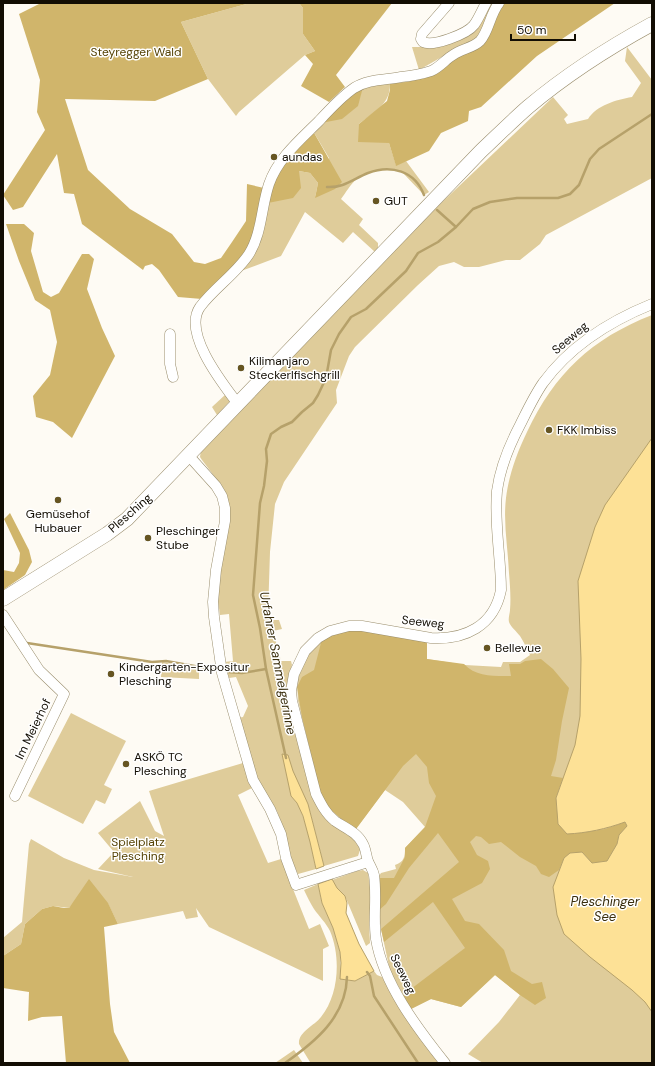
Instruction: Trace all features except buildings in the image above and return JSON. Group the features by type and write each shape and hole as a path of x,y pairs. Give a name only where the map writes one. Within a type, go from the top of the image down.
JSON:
{"main road":[{"name":"Plesching","path":"3,599 118,527 189,456 481,151 528,107 594,57 652,24"}],"street":[{"path":"449,3 422,34 421,39 423,42 427,44 436,43 466,32 473,26 486,3"},
{"path":"238,404 209,361 198,337 195,324 199,308 230,276 252,249 259,231 269,184 284,157 332,107 356,87 379,80 403,77 433,70 454,54 476,43 481,39 492,13 499,3"},
{"name":"Seeweg","path":"444,1063 394,990 383,967 376,938 374,874 368,862 363,844 359,838 354,832 330,816 316,794 292,701 292,680 299,661 305,651 318,638 330,631 340,628 362,626 442,639 462,636 473,631 491,615 498,604 501,590 496,521 499,478 507,454 533,398 556,367 584,342 611,323 652,304"},
{"path":"170,334 170,364 173,377"},
{"path":"189,456 216,486 222,496 225,508 225,521 216,570 213,602 222,673 253,780 270,810 281,834 286,858 296,885 368,862"},
{"name":"Im Meierhof","path":"4,618 39,670 64,694 15,796"}],"green space":[{"name":"Steyregger Wald","path":"41,3 250,3 181,22 208,79 155,101 65,99 88,170 130,209 172,234 194,262 205,264 221,258 246,221 247,184 264,188 255,234 246,252 232,269 202,299 178,297 159,270 152,264 145,266 143,270 82,224 74,194 64,193 57,154 23,207 13,210 3,195 45,130 37,112 40,80 19,14"},
{"path":"250,3 299,3 303,8 303,34 315,51 305,55 236,116 208,79 181,22"},
{"path":"299,3 392,3 336,75 345,87 329,102 301,86 313,64 305,55 315,51 303,34 303,8"},
{"path":"490,3 494,3 483,29 476,40 454,50 419,70 412,47 425,47 459,38"},
{"path":"503,3 615,3 537,56 481,107 469,111 468,121 441,133 429,151 396,166 389,143 358,142 359,124 387,101 390,83 406,82 425,78 452,58 475,48"},
{"path":"627,47 652,80 652,178 546,235 540,244 520,260 506,260 479,267 464,267 454,262 439,266 355,347 349,356 336,390 337,403 284,482 275,504 270,552 268,614 272,620 279,620 282,629 273,631 281,661 291,661 292,665 288,679 288,696 316,799 355,837 360,850 358,856 324,866 308,804 291,796 296,802 304,819 316,869 298,874 291,859 277,811 257,778 238,718 243,717 248,706 236,677 229,678 224,662 233,661 229,614 220,615 218,586 230,511 224,489 200,457 201,450 437,207 553,97 568,115 564,119 567,124 588,119 596,110 607,104 632,97 641,83 625,61"},
{"path":"390,83 390,90 385,102 359,124 389,143 396,165 406,161 429,192 424,195 402,172 397,170 378,170 366,173 350,186 341,199 363,219 359,225 378,243 378,249 375,252 353,232 343,243 305,212 281,256 241,271 256,251 260,242 268,203 299,171 310,173 318,183 315,198 329,158 313,131 363,87"},
{"path":"363,87 358,106 342,119 321,123 338,106"},
{"path":"313,131 342,182 335,189 315,198 318,183 310,173 299,171 301,188 293,198 268,203 277,175 284,163"},
{"path":"6,224 24,224 34,233 31,251 43,292 51,297 59,293 82,254 89,254 94,259 87,289 115,356 72,438 53,422 36,417 33,396 50,375 57,342 50,310 35,300"},
{"path":"652,315 652,1063 483,1063 468,1054 499,1022 520,995 495,975 461,1007 431,999 411,1009 390,971 378,911 379,876 381,873 396,869 395,865 403,859 405,848 425,827 403,802 385,790 356,829 318,785 298,701 300,668 307,655 322,639 427,643 427,659 465,665 501,667 503,662 520,662 530,655 519,634 510,624 509,620 510,592 505,507 511,472 527,432 538,411 563,375 577,360 593,347 630,324"},
{"path":"226,394 231,400 217,415 212,407"},
{"path":"10,513 29,550 32,562 25,575 3,590 3,570 14,572 19,563 20,553 4,519"},
{"path":"355,629 423,639 427,643 427,659 464,664 480,674 486,675 511,676 509,664 520,664 525,661 541,659 553,669 569,688 556,760 551,776 563,778 556,798 580,833 605,829 625,822 627,826 619,835 617,844 607,861 592,863 582,852 564,858 559,870 549,877 541,874 536,866 520,857 501,842 489,844 481,837 476,836 470,842 477,855 488,861 490,869 482,883 452,899 465,921 479,924 504,950 511,971 532,984 542,982 546,998 535,1005 495,975 461,1007 431,999 411,1009 403,995 465,948 433,902 384,942 381,929 459,862 438,833 409,868 386,904 378,911 379,878 394,878 405,857 405,848 425,827 436,796 429,783 427,767 416,754 403,766 356,829 337,816 322,799 302,717 297,687 302,677 314,670 322,639 337,632"},
{"path":"162,662 199,667 199,679 161,677"},
{"path":"71,713 126,741 104,785 112,789 105,804 96,800 83,824 28,796"},
{"name":"Spielplatz Plesching","path":"243,763 252,788 238,795 268,863 281,859 309,929 320,924 329,946 323,949 323,981 209,927 196,908 198,917 186,919 183,911 118,924 108,904 75,901 69,908 53,906 42,909 25,924 21,944 3,956 3,938 22,922 29,844 31,839 64,858 94,870 133,877 98,869 114,852 98,833 140,801 155,831 164,836 149,791"},
{"path":"363,870 368,873 371,894 369,923 370,943 366,946 345,896 332,880"},
{"path":"89,879 108,903 118,924 104,927 110,1004 114,1032 130,1063 66,1063 62,1016 42,1017 28,1021 29,992 3,988 3,956 21,944 25,924 42,909 53,906 69,908"},
{"path":"318,884 322,903 333,928 340,952 341,979 355,981 374,971 377,975 382,977 440,1063 310,1062 299,1044 299,1040 301,1036 321,1017 332,998 335,987 337,964 334,941 330,931 313,907 304,890"},
{"path":"294,1050 303,1063 275,1063"}],"water":[{"name":"Pleschinger See","path":"652,438 652,1012 645,1002 632,990 590,957 564,934 557,915 553,887 564,858 570,853 582,852 592,863 607,861 617,844 619,835 627,826 625,822 611,827 582,833 567,834 558,824 556,798 575,745 580,716 581,659 578,581 595,527 605,505"},
{"path":"282,754 288,755 293,771 308,804 324,866 316,869 303,816 297,803 291,796"},
{"path":"332,879 337,888 345,896 347,903 346,913 359,944 374,971 355,981 340,979 340,952 333,928 322,903 318,884"}],"waterway":[{"name":"Urfahrer Sammelgerinne","path":"286,758 266,669 253,595 260,503 267,461 266,449 271,434 292,422 313,403 326,378 331,350 339,334 351,317 366,309 406,271 418,253 438,242 456,227 473,209 490,202 517,198 558,198 570,194 579,185 590,159 599,149 652,114"},
{"path":"327,187 343,185 368,173 385,169 408,175 415,180 424,195"},
{"path":"437,210 456,227"},
{"path":"27,643 152,662 166,661 217,670"},
{"path":"227,672 242,673 266,669"},
{"name":"Urfahrer Sammelgerinne","path":"367,972 370,976 374,996 418,1063"},
{"path":"285,1063 318,1037 335,1016 341,1004 347,977"}],"place":[{"name":"aundas","path":"274,157"},
{"name":"GUT","path":"376,201"},
{"name":"Kilimanjaro Steckerlfischgrill","path":"241,368"},
{"name":"FKK Imbiss","path":"549,430"},
{"name":"Gemüsehof Hubauer","path":"58,500"},
{"name":"Pleschinger Stube","path":"148,538"},
{"name":"Bellevue","path":"487,648"},
{"name":"Kindergarten-Expositur Plesching","path":"111,674"},
{"name":"ASKÖ TC Plesching","path":"126,764"}]}
